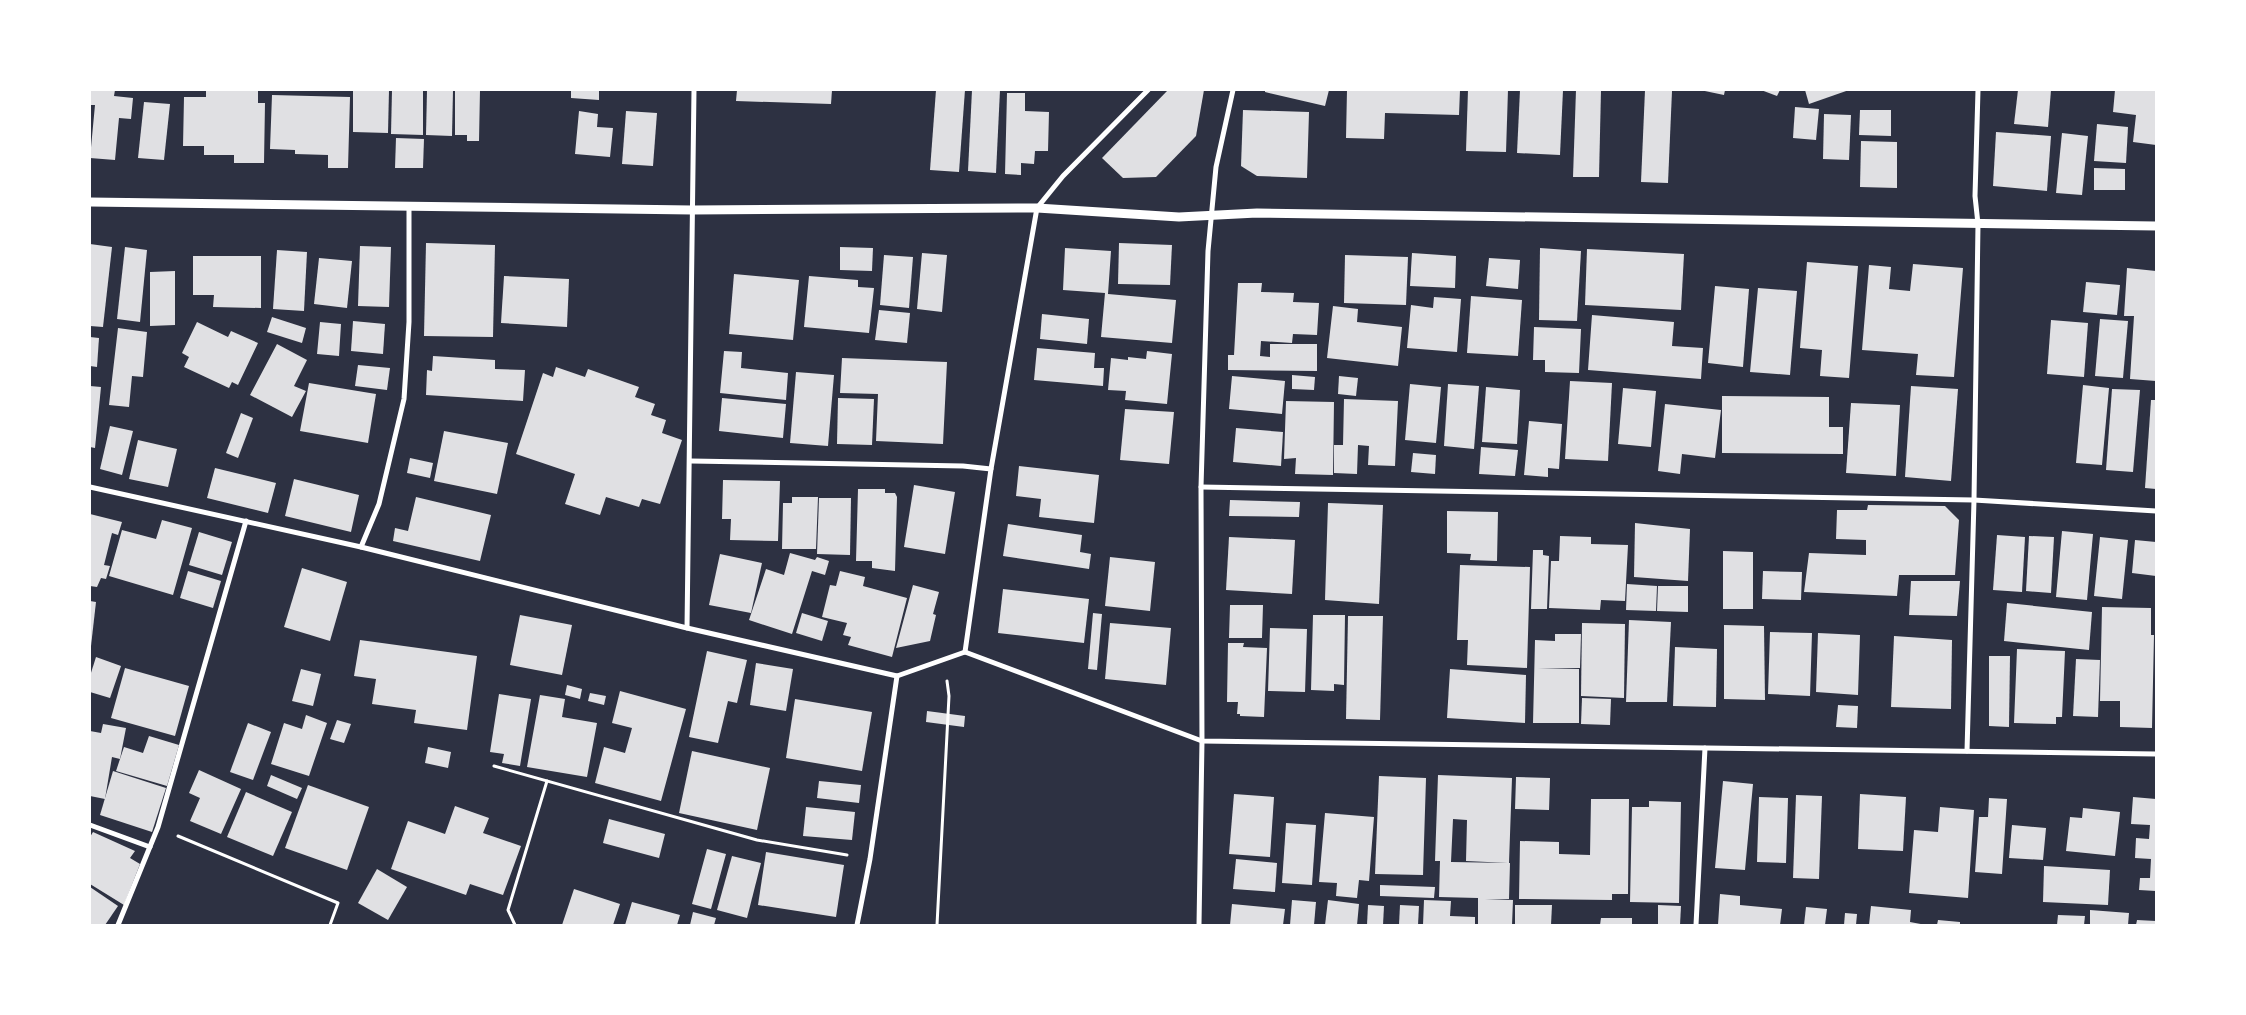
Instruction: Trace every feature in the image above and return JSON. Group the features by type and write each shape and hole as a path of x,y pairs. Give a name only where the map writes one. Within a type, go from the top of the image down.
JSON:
{"street":[{"path":"687,628 694,90"},
{"path":"965,652 991,469 1037,208 1063,176 1148,90"},
{"path":"1199,925 1202,740 1200,487 1208,251 1216,167 1232,90"},
{"path":"1967,752 1974,500 1978,224 1975,196 1978,90"},
{"path":"90,202 692,210 1037,208 1179,217 1257,213 2156,226"},
{"path":"362,547 379,504 404,399 409,322 409,207"},
{"path":"690,461 963,466 991,469"},
{"path":"90,487 362,547 687,628 897,676 965,652 1202,740 2156,754"},
{"path":"1200,487 1974,500 2156,511"},
{"path":"118,925 158,827 246,522"},
{"path":"856,925 870,859 897,676"},
{"path":"1696,925 1705,748"},
{"path":"90,825 150,847"}],"path":[{"path":"937,925 949,696 947,674"},
{"path":"494,766 756,840 870,859"},
{"path":"515,925 508,910 548,781"},
{"path":"158,827 338,903 330,925"}],"building":[{"path":"90,90 115,90 114,96 133,98 131,119 119,118 115,160 90,158 95,105 90,105"},
{"path":"206,90 258,90 258,103 265,103 264,163 234,163 234,155 204,155 204,146 183,146 184,97 206,97"},
{"path":"353,90 389,90 388,133 353,132"},
{"path":"392,90 423,90 423,135 391,134"},
{"path":"427,90 453,90 452,136 426,135"},
{"path":"455,90 480,90 479,141 467,141 467,135 455,135"},
{"path":"571,90 599,90 599,100 571,98"},
{"path":"737,90 832,90 831,104 736,101"},
{"path":"936,90 965,90 959,172 930,170"},
{"path":"972,90 1000,90 996,173 968,171"},
{"path":"1168,90 1204,90 1196,136 1156,177 1123,178 1102,158"},
{"path":"1265,90 1329,90 1325,106 1265,92"},
{"path":"1347,90 1460,90 1459,115 1385,113 1384,139 1346,138"},
{"path":"1468,90 1508,90 1506,152 1466,151"},
{"path":"1520,90 1563,90 1560,155 1517,153"},
{"path":"1576,90 1601,90 1599,177 1573,177"},
{"path":"1645,90 1672,91 1668,183 1641,182"},
{"path":"1700,90 1725,90 1724,95"},
{"path":"1761,90 1780,90 1777,96"},
{"path":"1805,90 1849,90 1809,104"},
{"path":"2018,90 2051,90 2048,127 2014,124"},
{"path":"2115,90 2156,90 2156,145 2133,142 2136,115 2113,112"},
{"path":"1007,93 1025,93 1025,111 1049,112 1048,151 1035,151 1034,164 1021,163 1021,175 1005,174"},
{"path":"272,95 350,97 348,168 328,168 328,155 295,154 295,150 270,149"},
{"path":"144,102 170,104 164,160 138,158"},
{"path":"1795,107 1819,109 1816,140 1793,138"},
{"path":"1243,110 1309,112 1307,178 1257,176 1241,166"},
{"path":"1860,110 1891,110 1891,136 1859,135"},
{"path":"579,111 598,114 597,127 613,128 610,157 575,154"},
{"path":"626,111 657,113 653,166 622,164"},
{"path":"1824,114 1851,115 1849,160 1823,159"},
{"path":"2097,124 2128,127 2126,163 2094,161"},
{"path":"1996,132 2051,136 2047,191 1993,186"},
{"path":"2062,133 2088,136 2082,195 2056,193"},
{"path":"396,138 424,139 423,168 395,168"},
{"path":"1861,141 1897,142 1897,188 1860,187"},
{"path":"2094,168 2125,169 2125,190 2094,190"},
{"path":"426,243 495,245 493,337 424,336"},
{"path":"1119,243 1172,245 1170,285 1118,284"},
{"path":"90,244 112,247 103,327 90,326"},
{"path":"360,246 391,247 389,307 358,306"},
{"path":"125,247 147,250 140,322 117,319"},
{"path":"840,247 873,248 872,271 840,270"},
{"path":"1065,248 1111,251 1108,294 1176,300 1172,343 1101,337 1105,293 1063,290"},
{"path":"1540,248 1581,251 1577,321 1539,320"},
{"path":"1587,249 1684,254 1681,310 1585,305"},
{"path":"277,250 307,252 304,311 273,309"},
{"path":"922,253 947,255 942,312 917,309"},
{"path":"1412,253 1456,256 1455,288 1410,286"},
{"path":"884,255 913,257 909,308 880,305"},
{"path":"1345,255 1408,257 1406,305 1344,303"},
{"path":"193,256 261,256 261,308 213,307 214,295 193,295"},
{"path":"319,258 352,261 347,308 314,304"},
{"path":"1489,258 1520,260 1518,289 1486,286"},
{"path":"1807,262 1858,266 1849,378 1820,376 1822,350 1800,348"},
{"path":"1913,264 1963,268 1954,377 1916,375 1918,354 1862,350 1869,265 1891,267 1889,289 1910,291"},
{"path":"2127,268 2156,271 2156,381 2130,379 2134,316 2124,316"},
{"path":"175,271 175,325 150,326 150,272"},
{"path":"734,274 799,280 793,340 729,334"},
{"path":"504,276 569,279 567,327 501,323"},
{"path":"809,276 858,280 858,287 874,288 869,333 804,327"},
{"path":"2086,282 2120,285 2117,315 2083,312"},
{"path":"1238,283 1262,283 1261,292 1294,293 1293,302 1319,303 1317,335 1293,334 1292,343 1261,341 1260,356 1270,357 1270,344 1317,344 1317,371 1228,370 1228,355 1234,355"},
{"path":"1715,286 1749,289 1743,367 1708,363"},
{"path":"1758,288 1797,291 1790,375 1750,372"},
{"path":"1471,296 1522,300 1518,356 1467,353"},
{"path":"1434,297 1461,299 1457,352 1407,348 1411,305 1433,308"},
{"path":"1333,306 1358,309 1357,322 1402,327 1398,366 1327,358"},
{"path":"879,310 910,313 907,343 875,340"},
{"path":"1042,314 1089,319 1087,344 1040,339"},
{"path":"1592,315 1674,322 1672,346 1703,348 1701,379 1588,370"},
{"path":"272,317 306,328 302,343 267,332"},
{"path":"2100,319 2128,321 2123,378 2095,376"},
{"path":"2051,320 2088,323 2084,377 2047,374"},
{"path":"353,321 385,324 383,354 351,351"},
{"path":"197,322 228,337 231,331 258,343 238,385 232,382 229,388 184,367 189,357 182,353"},
{"path":"320,322 341,324 339,356 317,354"},
{"path":"1534,327 1581,329 1579,373 1545,372 1545,360 1533,360"},
{"path":"118,328 147,332 143,377 132,376 129,407 109,405"},
{"path":"90,337 99,338 97,367 90,366"},
{"path":"277,344 307,360 294,386 306,391 292,417 250,395"},
{"path":"1037,348 1095,353 1094,368 1104,368 1103,386 1034,380"},
{"path":"724,351 742,352 741,368 788,373 786,400 720,393"},
{"path":"1147,351 1172,354 1167,404 1125,400 1126,391 1108,390 1111,358 1128,360 1128,357 1146,359"},
{"path":"433,356 495,360 495,369 525,370 523,401 426,395 427,370 432,371"},
{"path":"842,358 947,362 943,444 876,441 878,394 840,393"},
{"path":"358,365 390,368 387,390 355,386"},
{"path":"556,367 585,377 588,369 639,387 635,397 655,404 651,415 666,420 662,433 682,440 660,504 642,499 639,507 606,497 600,515 565,504 575,474 516,454 543,373 553,377"},
{"path":"796,372 834,375 828,446 790,443"},
{"path":"1292,375 1315,377 1314,390 1292,389"},
{"path":"1232,376 1285,381 1282,414 1229,409"},
{"path":"1339,376 1358,378 1356,396 1338,394"},
{"path":"1570,381 1612,383 1608,461 1565,459"},
{"path":"309,383 376,394 368,443 300,431"},
{"path":"1410,384 1441,387 1436,443 1405,440"},
{"path":"1448,384 1479,386 1474,449 1444,446"},
{"path":"2083,385 2109,388 2102,465 2076,463"},
{"path":"90,386 101,387 95,448 90,447"},
{"path":"1911,386 1958,389 1951,481 1905,477"},
{"path":"1486,387 1520,390 1517,444 1482,442"},
{"path":"1623,388 1656,391 1651,447 1618,444"},
{"path":"2112,389 2140,390 2133,472 2106,470"},
{"path":"1722,396 1829,397 1829,427 1843,427 1843,454 1722,453"},
{"path":"722,398 786,404 783,438 719,431"},
{"path":"838,398 874,399 872,445 837,444"},
{"path":"1344,399 1398,401 1395,466 1368,465 1369,446 1358,445 1357,474 1334,473 1334,445 1343,445"},
{"path":"2151,400 2156,400 2156,489 2145,488"},
{"path":"1286,401 1334,402 1333,475 1295,474 1296,458 1284,459"},
{"path":"1851,403 1900,405 1896,476 1846,473"},
{"path":"1665,404 1721,410 1715,458 1682,454 1680,474 1658,471"},
{"path":"1125,409 1174,412 1169,464 1120,460"},
{"path":"241,413 253,418 238,458 226,453"},
{"path":"1529,421 1562,424 1559,469 1548,468 1548,477 1524,475"},
{"path":"110,426 133,431 122,475 100,469"},
{"path":"1236,428 1283,432 1281,466 1233,462"},
{"path":"444,431 508,443 497,494 434,481"},
{"path":"138,440 177,449 168,487 129,479"},
{"path":"1481,447 1518,450 1515,476 1479,474"},
{"path":"1413,453 1436,455 1435,474 1411,472"},
{"path":"410,458 433,463 430,478 407,473"},
{"path":"1019,466 1099,475 1094,523 1039,517 1041,499 1016,496"},
{"path":"215,468 276,483 268,513 207,498"},
{"path":"294,479 359,495 351,532 285,516"},
{"path":"723,480 780,481 778,541 730,540 731,519 722,519"},
{"path":"914,485 955,492 945,554 904,547"},
{"path":"858,489 885,489 885,493 895,493 897,497 895,571 872,568 872,561 856,561"},
{"path":"416,497 491,515 480,561 393,541 395,528 408,531"},
{"path":"792,497 818,497 816,549 782,549 783,503 792,503"},
{"path":"819,498 851,498 850,555 817,554"},
{"path":"1230,500 1300,502 1299,517 1229,516"},
{"path":"1328,503 1383,505 1379,604 1325,600"},
{"path":"1868,505 1945,506 1959,520 1955,575 1899,575 1897,596 1804,592 1809,553 1866,555 1866,540 1836,539 1837,510 1867,510"},
{"path":"1447,511 1498,512 1497,561 1470,560 1471,554 1447,553"},
{"path":"90,514 122,522 118,535 112,533 104,565 110,566 106,579 101,578 97,587 90,586"},
{"path":"162,520 192,528 173,595 109,576 122,530 156,539"},
{"path":"1635,523 1690,529 1688,581 1634,577"},
{"path":"1008,524 1082,535 1080,552 1091,554 1089,569 1003,556"},
{"path":"2062,531 2093,534 2087,600 2056,597"},
{"path":"199,532 232,542 222,575 189,565"},
{"path":"1997,535 2025,537 2022,592 1993,590"},
{"path":"1560,536 1591,537 1591,544 1628,545 1625,601 1601,600 1600,610 1549,608 1551,561 1559,561"},
{"path":"2029,536 2054,537 2051,593 2026,591"},
{"path":"1229,537 1295,540 1292,594 1226,590"},
{"path":"2100,537 2128,540 2122,599 2094,596"},
{"path":"2135,540 2156,542 2156,576 2132,573"},
{"path":"1533,550 1543,550 1543,555 1549,556 1547,609 1531,609"},
{"path":"1723,551 1753,552 1753,609 1723,609"},
{"path":"790,553 815,560 817,557 829,561 825,575 812,571 792,634 749,620 766,569 784,575"},
{"path":"720,554 762,563 751,613 709,605"},
{"path":"1110,557 1155,562 1150,611 1105,606"},
{"path":"1460,565 1530,567 1527,668 1467,665 1468,640 1457,640"},
{"path":"302,568 347,582 330,641 284,627"},
{"path":"188,571 221,581 213,608 180,598"},
{"path":"840,571 865,577 863,586 907,598 892,657 848,645 851,637 843,635 847,623 822,617 830,585 836,586"},
{"path":"1763,571 1802,572 1801,600 1762,599"},
{"path":"1911,581 1960,581 1957,616 1909,615"},
{"path":"1627,584 1657,586 1656,611 1626,610"},
{"path":"913,585 939,592 933,614 936,615 930,641 896,648"},
{"path":"1658,586 1688,586 1688,612 1657,611"},
{"path":"1003,589 1089,599 1084,643 998,633"},
{"path":"90,601 96,602 91,646 90,646"},
{"path":"2007,603 2092,612 2089,650 2004,641"},
{"path":"1230,605 1263,605 1262,638 1229,638"},
{"path":"2102,607 2151,608 2151,635 2154,635 2152,728 2120,727 2120,701 2100,701"},
{"path":"802,613 828,621 822,641 796,633"},
{"path":"1093,613 1102,614 1097,670 1088,669"},
{"path":"520,615 572,625 562,675 510,665"},
{"path":"1313,615 1345,615 1344,685 1334,684 1334,691 1311,690"},
{"path":"1348,616 1383,616 1380,720 1346,719"},
{"path":"1629,620 1671,622 1667,702 1626,702"},
{"path":"1110,623 1171,628 1166,685 1105,679"},
{"path":"1582,623 1625,624 1624,698 1581,696"},
{"path":"1724,625 1764,626 1765,700 1724,699"},
{"path":"1270,628 1307,629 1305,692 1268,691"},
{"path":"1770,632 1812,633 1810,696 1768,694"},
{"path":"1818,633 1860,635 1858,695 1816,692"},
{"path":"1555,634 1581,634 1580,668 1538,668 1579,669 1579,723 1533,723 1535,640 1555,641"},
{"path":"1894,636 1952,640 1951,709 1891,707"},
{"path":"360,640 477,656 467,730 414,723 416,710 372,704 376,679 354,676"},
{"path":"1228,643 1244,643 1243,647 1267,648 1264,717 1240,716 1240,714 1237,714 1238,702 1227,702"},
{"path":"1675,647 1717,649 1716,707 1673,706"},
{"path":"2017,649 2065,651 2062,717 2056,717 2056,724 2014,723"},
{"path":"707,651 747,660 737,703 728,701 718,743 689,737"},
{"path":"1989,656 2010,656 2009,727 1989,726"},
{"path":"96,657 121,666 110,698 90,692 90,676"},
{"path":"2076,659 2100,660 2098,717 2073,716"},
{"path":"756,663 793,669 786,711 750,705"},
{"path":"125,668 189,686 175,736 111,718"},
{"path":"301,669 321,674 313,706 292,701"},
{"path":"1450,669 1526,675 1525,723 1447,718"},
{"path":"567,685 582,689 580,699 565,695"},
{"path":"620,691 686,709 661,801 595,783 604,747 625,753 632,728 612,723"},
{"path":"590,693 606,696 604,705 588,701"},
{"path":"499,694 531,699 520,766 502,763 504,754 490,752"},
{"path":"540,695 565,699 562,717 597,723 587,777 527,767"},
{"path":"1582,698 1611,699 1610,725 1581,724"},
{"path":"795,699 872,712 862,771 786,758"},
{"path":"1838,705 1858,706 1857,728 1836,727"},
{"path":"927,711 965,716 964,727 926,722"},
{"path":"306,715 327,723 309,776 271,764 284,723 302,729"},
{"path":"337,720 351,724 344,743 330,739"},
{"path":"248,723 271,732 253,780 230,772"},
{"path":"103,724 126,728 120,759 112,757 105,799 90,796 90,731 101,733"},
{"path":"149,736 179,745 167,786 116,771 124,747 143,753"},
{"path":"428,747 451,752 448,768 425,763"},
{"path":"692,751 770,768 757,830 679,813"},
{"path":"199,770 241,789 221,834 190,821 200,798 189,793"},
{"path":"113,771 166,788 152,832 100,815"},
{"path":"271,775 302,788 297,799 267,786"},
{"path":"1438,775 1512,778 1509,899 1485,899 1513,900 1512,925 1478,925 1478,898 1439,897 1440,861 1435,861","holes":["1453,819 1467,820 1466,861 1508,863 1451,862"]},
{"path":"1379,776 1426,778 1423,875 1375,874"},
{"path":"1516,777 1550,778 1549,810 1515,809"},
{"path":"819,781 861,785 859,803 817,798"},
{"path":"1723,781 1753,784 1745,870 1715,868"},
{"path":"308,785 369,807 347,870 285,848"},
{"path":"246,792 292,812 273,856 227,837"},
{"path":"1234,794 1274,797 1270,857 1229,854"},
{"path":"1860,794 1906,797 1903,851 1858,849"},
{"path":"1796,795 1822,796 1819,879 1793,878"},
{"path":"1759,797 1788,798 1786,863 1757,862"},
{"path":"2133,797 2156,799 2156,891 2139,890 2140,878 2150,878 2151,859 2135,858 2136,838 2149,839 2150,825 2131,824"},
{"path":"1989,798 2007,799 2002,874 1975,872 1979,817 1988,817"},
{"path":"1591,799 1629,799 1628,894 1612,894 1612,900 1519,899 1520,841 1559,842 1559,854 1590,855"},
{"path":"1649,801 1681,802 1679,903 1630,902 1632,807 1649,807"},
{"path":"455,806 489,818 483,833 521,846 503,895 470,884 466,895 391,869 408,821 445,834"},
{"path":"806,807 855,812 852,840 803,836"},
{"path":"1940,807 1974,810 1968,898 1909,893 1914,830 1938,832"},
{"path":"2083,808 2120,812 2115,856 2066,851 2070,817 2082,818"},
{"path":"1325,813 1374,817 1369,881 1359,880 1357,898 1336,896 1337,883 1319,882"},
{"path":"609,819 665,834 659,858 603,843"},
{"path":"1286,823 1316,825 1312,885 1282,883"},
{"path":"2012,825 2046,828 2043,860 2009,858"},
{"path":"93,832 135,851 130,858 140,864 124,905 90,884 90,837"},
{"path":"707,849 726,854 711,909 692,904"},
{"path":"766,852 844,865 836,917 758,905"},
{"path":"732,856 761,863 747,918 717,910"},
{"path":"1236,859 1277,863 1275,892 1233,889"},
{"path":"2044,866 2110,870 2108,905 2043,902"},
{"path":"377,869 407,887 388,920 358,903"},
{"path":"1380,885 1435,887 1434,898 1380,896"},
{"path":"90,887 118,906 105,925 90,925"},
{"path":"574,889 620,904 613,925 562,925"},
{"path":"1720,894 1740,896 1740,905 1782,909 1780,925 1718,925"},
{"path":"1292,900 1316,902 1314,925 1290,925"},
{"path":"1328,900 1359,904 1357,925 1325,925"},
{"path":"1424,900 1451,901 1450,916 1475,917 1475,925 1423,925"},
{"path":"632,902 680,915 677,925 625,925"},
{"path":"1232,904 1285,909 1283,925 1230,925"},
{"path":"1368,905 1384,906 1383,925 1367,925"},
{"path":"1400,905 1419,906 1418,925 1399,925"},
{"path":"1515,905 1552,905 1551,925 1515,925"},
{"path":"1658,905 1681,906 1680,925 1658,925"},
{"path":"1871,906 1911,910 1910,922 1926,925 1869,925"},
{"path":"1806,907 1827,909 1825,925 1804,925"},
{"path":"2090,910 2129,913 2128,925 2090,925"},
{"path":"693,912 716,918 714,925 690,925"},
{"path":"1845,913 1857,914 1856,925 1844,925"},
{"path":"2058,915 2085,916 2084,925 2057,925"},
{"path":"1601,918 1632,918 1632,925 1600,925"},
{"path":"1938,920 1960,922 1960,925 1937,925"},
{"path":"2137,920 2156,921 2156,925 2136,925"}]}
